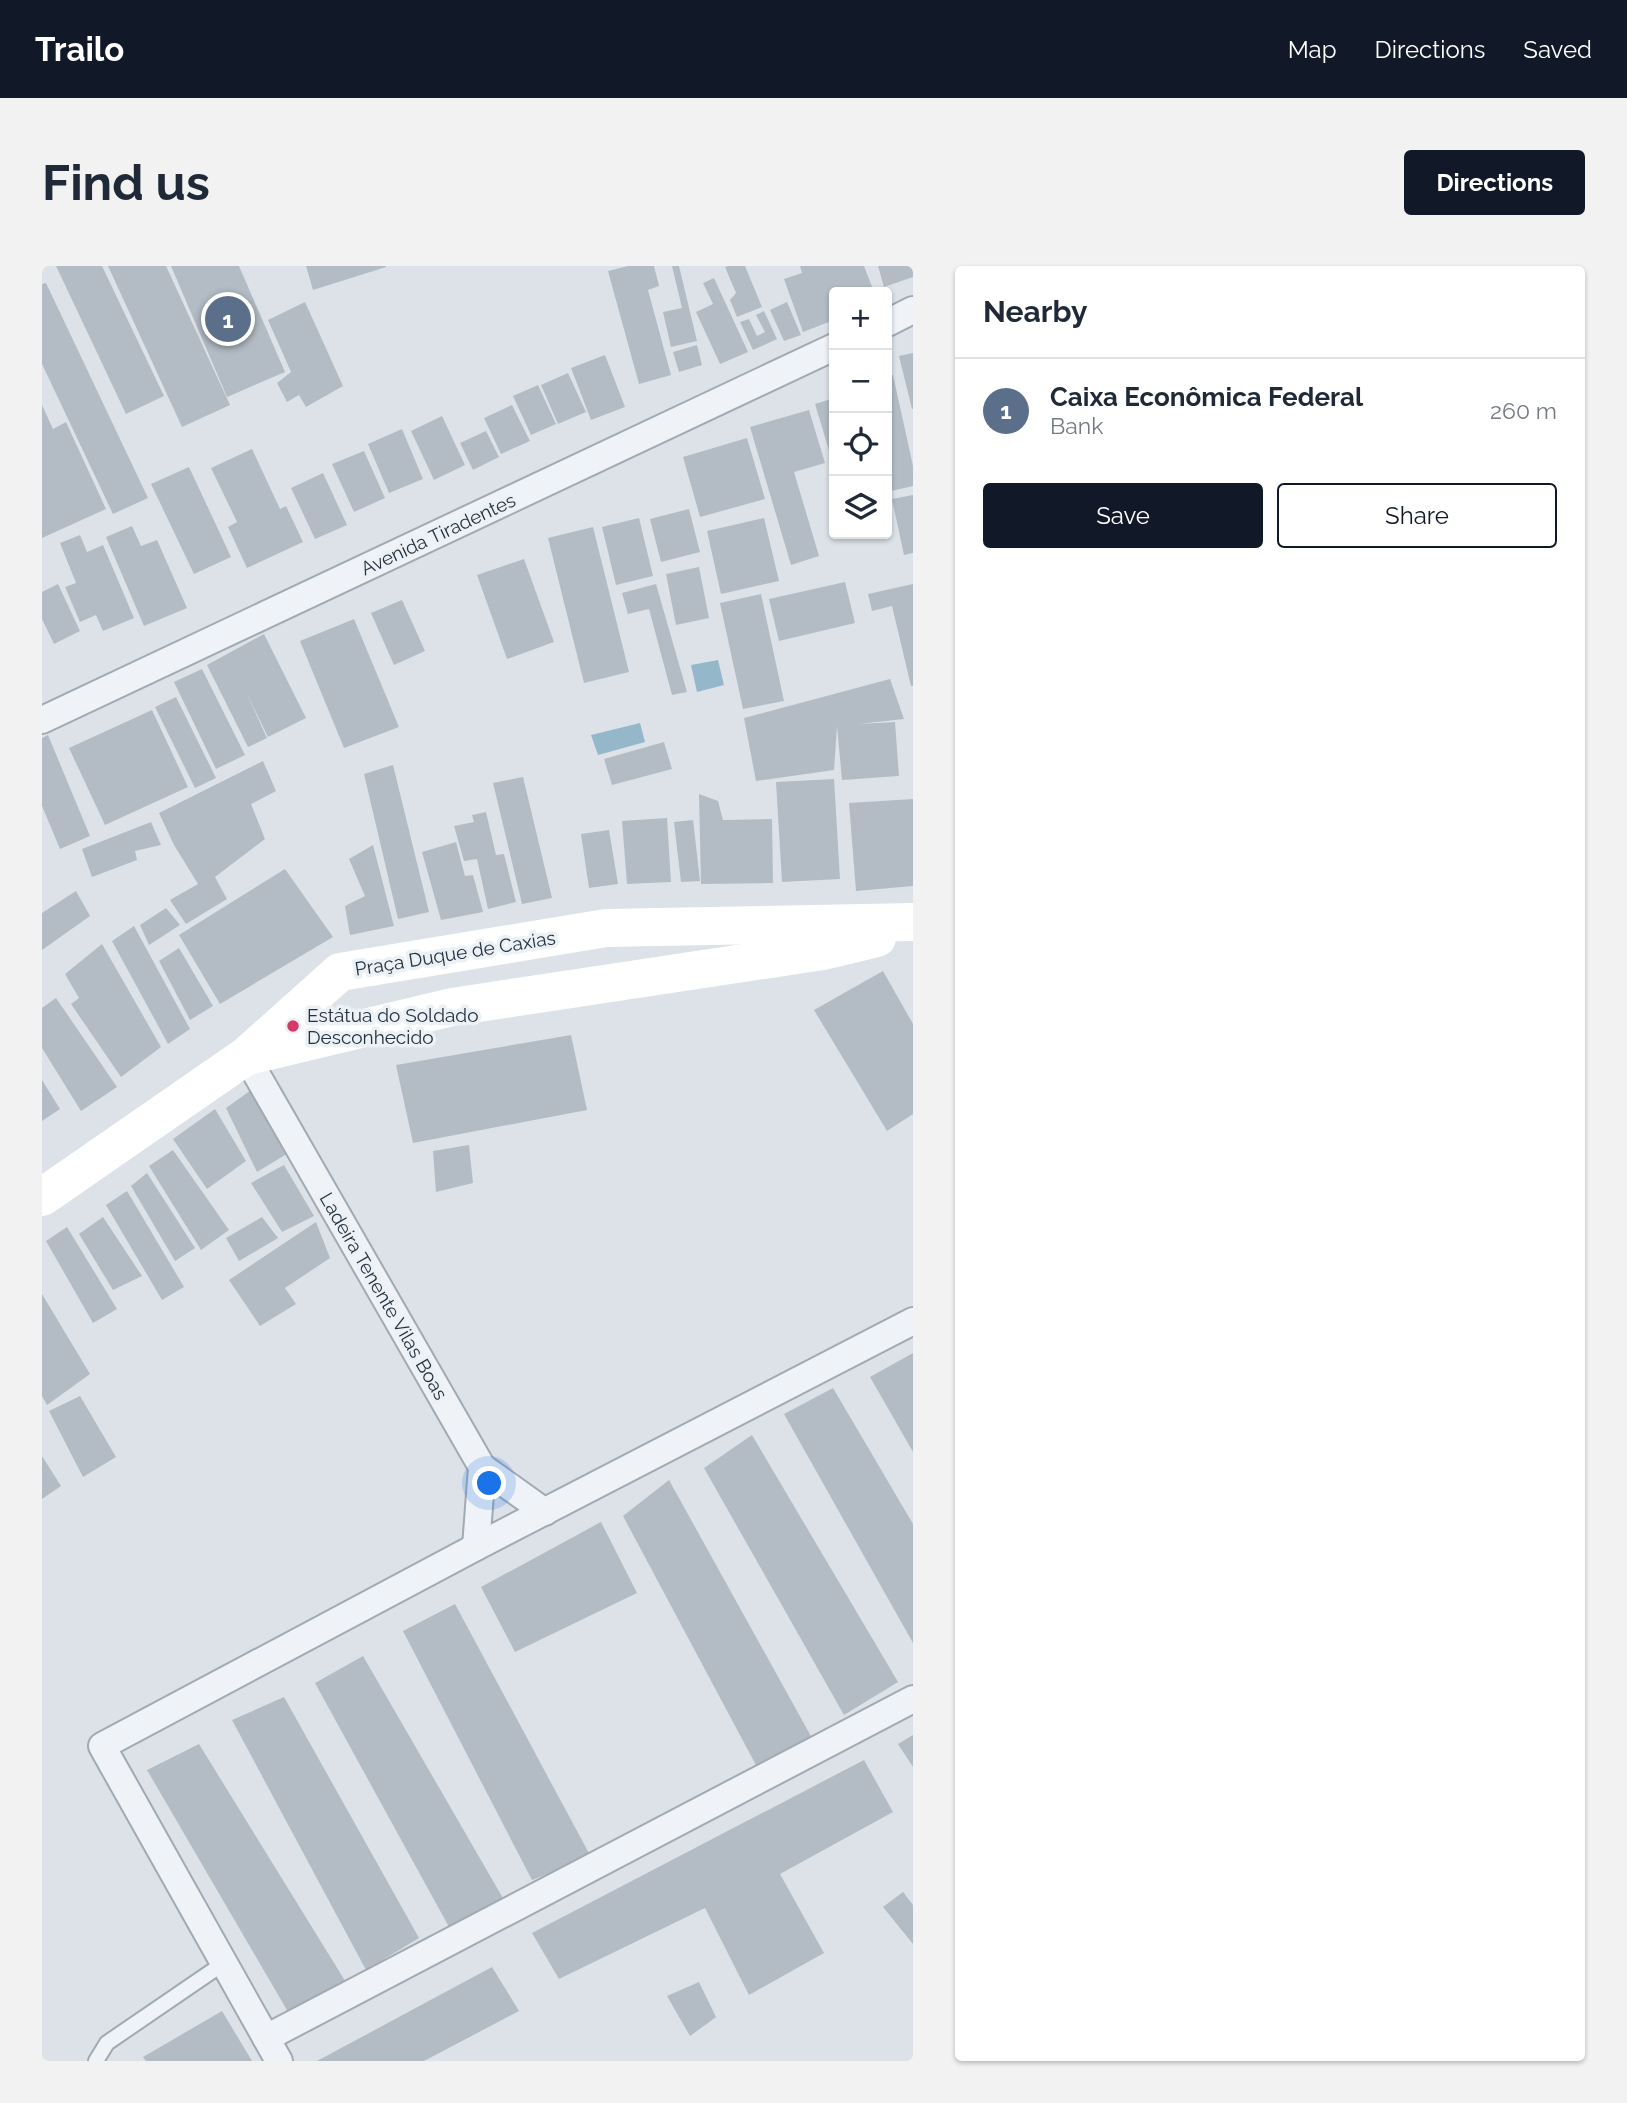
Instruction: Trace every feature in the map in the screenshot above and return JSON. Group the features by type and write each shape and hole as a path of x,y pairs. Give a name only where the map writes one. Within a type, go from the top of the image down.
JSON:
{"main road":[{"name":"Praça Duque de Caxias","path":"246,1056 340,972 606,928 913,922"},
{"path":"42,1198 246,1056 452,1007 823,951 913,930"}],"street":[{"path":"892,320 913,310"},
{"name":"Avenida Tiradentes","path":"42,720 829,349"},
{"name":"Ladeira Tenente Vilas Boas","path":"246,1056 482,1467"},
{"path":"279,2061 102,1746 476,1547 913,1321"},
{"path":"482,1467 545,1512"},
{"path":"476,1547 482,1467"},
{"path":"266,2038 913,1699"}],"lane":[{"path":"96,2061 107,2043 224,1963"}],"water":[{"path":"718,660 724,685 697,692 691,665"},
{"path":"640,723 645,742 598,755 591,735"}],"building":[{"path":"56,266 102,266 164,396 126,414"},
{"path":"108,266 166,266 230,405 182,427"},
{"path":"171,266 239,266 285,372 227,397"},
{"path":"306,266 386,266 386,267 313,290"},
{"path":"628,266 654,266 659,286 648,290 671,375 639,384 608,271"},
{"path":"672,266 679,266 697,341 671,347 663,312 682,308"},
{"path":"745,266 762,307 737,317 730,300 736,293 725,267"},
{"path":"800,266 864,266 872,287 829,287 829,322 803,332 784,279 802,273"},
{"path":"878,266 913,266 913,277 884,287"},
{"path":"714,278 748,352 720,364 696,312 713,304 703,283"},
{"path":"46,283 148,498 113,514 42,364 42,284"},
{"path":"305,302 343,386 306,407 299,395 287,402 277,383 291,372 268,320"},
{"path":"787,302 801,335 784,341 770,310"},
{"path":"764,311 777,339 753,350 740,322 749,319 757,336 765,332 756,315"},
{"path":"697,345 702,365 679,372 673,352"},
{"path":"913,353 913,409 912,409 899,356"},
{"path":"605,355 625,407 591,420 571,368"},
{"path":"568,373 586,412 558,424 541,385"},
{"path":"892,375 913,466 913,486 892,491 892,413"},
{"path":"538,385 556,424 531,435 513,396"},
{"path":"829,400 829,450 815,404"},
{"path":"42,405 53,429 66,422 106,509 42,538"},
{"path":"512,405 530,441 501,454 484,418"},
{"path":"809,410 825,463 794,472 819,556 791,565 750,427"},
{"path":"442,416 465,465 434,480 411,431"},
{"path":"402,429 423,479 389,493 368,444"},
{"path":"486,431 499,457 473,470 460,443"},
{"path":"747,438 765,499 700,517 683,457"},
{"path":"252,449 280,509 286,506 303,542 247,568 228,527 237,522 211,468"},
{"path":"364,451 385,498 354,512 332,464"},
{"path":"189,467 231,557 194,574 151,484"},
{"path":"323,473 347,525 315,539 291,488"},
{"path":"913,495 913,553 904,555 892,499"},
{"path":"689,509 700,552 661,562 650,519"},
{"path":"639,518 653,576 616,585 602,527"},
{"path":"764,518 779,581 721,594 707,531"},
{"path":"132,526 141,546 157,540 187,608 144,626 106,537"},
{"path":"593,527 629,672 584,683 548,538"},
{"path":"80,535 87,552 103,545 134,618 103,631 96,615 80,622 65,587 76,583 60,543"},
{"path":"524,559 554,642 507,659 477,575"},
{"path":"699,567 709,618 676,625 666,574"},
{"path":"845,582 855,623 779,641 769,599"},
{"path":"58,584 80,631 54,644 42,619 42,592"},
{"path":"656,584 687,692 672,695 649,609 628,614 622,593"},
{"path":"913,584 911,686 892,606 872,611 868,594"},
{"path":"761,594 784,701 743,709 720,603"},
{"path":"402,600 425,651 394,665 371,613"},
{"path":"354,619 399,727 344,748 300,641"},
{"path":"264,634 306,718 268,737 246,692 267,738 248,747 207,665"},
{"path":"202,669 245,755 216,769 174,682"},
{"path":"890,679 904,719 859,724 895,722 899,776 842,780 837,726 834,770 756,781 744,718"},
{"path":"176,697 216,778 195,788 155,707"},
{"path":"152,710 188,787 105,825 69,748"},
{"path":"48,735 90,836 60,849 42,806 42,738"},
{"path":"664,742 672,769 612,785 604,759"},
{"path":"263,761 276,791 251,804 265,839 215,877 227,899 186,924 170,900 198,884 174,845 159,813"},
{"path":"393,765 429,912 398,919 364,774"},
{"path":"523,777 552,898 522,904 493,783"},
{"path":"834,779 840,879 782,882 776,782"},
{"path":"699,794 718,801 723,820 772,819 773,883 701,884"},
{"path":"913,799 913,886 856,891 849,803"},
{"path":"486,812 496,855 504,854 516,902 488,909 477,859 464,861 454,826 474,822 472,815"},
{"path":"667,818 671,882 627,884 622,821"},
{"path":"693,820 700,881 681,882 674,822"},
{"path":"151,822 161,845 135,851 137,860 92,877 82,849"},
{"path":"609,830 618,884 589,888 581,834"},
{"path":"456,842 465,876 473,875 483,912 441,920 422,852"},
{"path":"373,845 394,926 350,935 345,906 365,896 349,859"},
{"path":"285,869 333,937 220,1004 179,935"},
{"path":"76,891 90,916 42,950 42,913"},
{"path":"166,908 180,925 149,945 140,925"},
{"path":"134,926 190,1029 168,1044 112,941"},
{"path":"102,944 161,1047 121,1077 71,1004 79,998 65,974"},
{"path":"179,948 213,1006 190,1020 159,961"},
{"path":"883,971 913,1024 913,1114 887,1131 814,1010"},
{"path":"56,998 117,1087 81,1111 42,1048 42,1008"},
{"path":"571,1035 587,1110 413,1143 396,1065"},
{"path":"42,1080 60,1109 42,1121"},
{"path":"254,1088 290,1152 257,1172 226,1108"},
{"path":"215,1109 246,1161 207,1189 173,1139"},
{"path":"469,1145 473,1183 436,1192 433,1151"},
{"path":"173,1150 229,1230 201,1250 149,1166"},
{"path":"284,1165 314,1216 282,1232 251,1183"},
{"path":"147,1173 195,1248 175,1261 131,1186"},
{"path":"127,1191 184,1287 162,1300 106,1205"},
{"path":"103,1217 142,1276 113,1290 79,1234"},
{"path":"262,1217 278,1238 239,1261 226,1238"},
{"path":"316,1222 330,1258 285,1288 296,1304 260,1326 229,1280"},
{"path":"67,1227 117,1309 93,1323 46,1241"},
{"path":"42,1294 90,1374 47,1405 42,1396"},
{"path":"913,1353 913,1452 870,1377"},
{"path":"833,1388 913,1524 913,1643 784,1414"},
{"path":"80,1396 116,1457 83,1477 49,1411"},
{"path":"752,1435 898,1682 844,1715 704,1468"},
{"path":"42,1456 61,1486 42,1499"},
{"path":"669,1480 812,1738 757,1767 623,1516"},
{"path":"601,1522 637,1593 515,1652 481,1587"},
{"path":"455,1604 591,1857 532,1880 403,1631"},
{"path":"363,1656 504,1900 449,1927 315,1683"},
{"path":"284,1697 419,1938 366,1970 232,1720"},
{"path":"913,1735 913,1767 898,1744"},
{"path":"199,1744 347,1984 291,2017 147,1770"},
{"path":"864,1760 893,1812 780,1874 824,1953 749,1995 705,1908 559,1979 532,1933"},
{"path":"903,1892 913,1905 913,1944 883,1907"},
{"path":"492,1967 519,2011 424,2061 317,2061"},
{"path":"699,1982 716,2017 690,2036 667,1996"},
{"path":"222,2011 252,2061 146,2061 143,2057"}],"place":[{"name":"Caixa Econômica Federal","path":"228,319"},
{"name":"Estátua do Soldado Desconhecido","path":"293,1026"}]}
